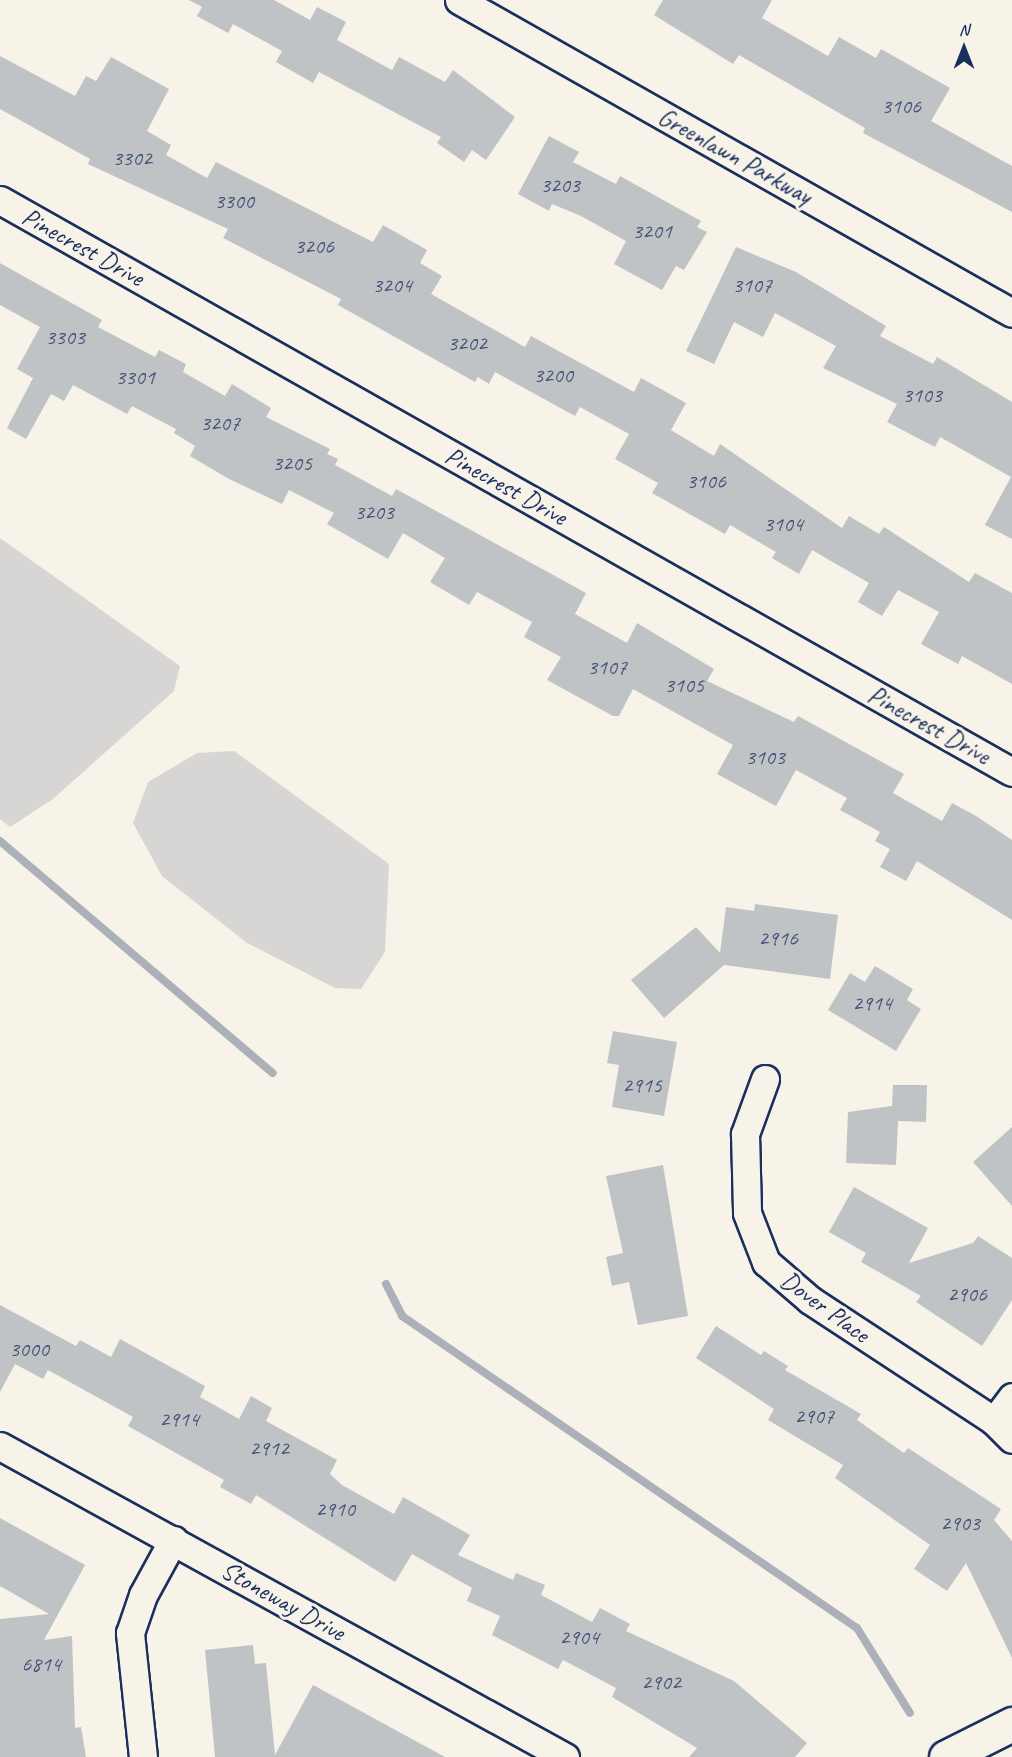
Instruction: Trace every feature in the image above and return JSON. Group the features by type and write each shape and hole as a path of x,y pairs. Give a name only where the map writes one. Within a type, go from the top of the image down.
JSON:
{"street":[{"name":"Greenlawn Parkway","path":"459,0 1012,313"},
{"name":"Pinecrest Drive","path":"0,200 1012,772"},
{"name":"Dover Place","path":"765,1078 745,1134 747,1213 766,1262 810,1300 1003,1430"},
{"path":"1003,1430 1012,1397"},
{"name":"Stoneway Drive","path":"0,1446 565,1757"},
{"path":"143,1757 130,1633 143,1594 173,1540"},
{"path":"949,1755 1012,1724"}],"shaded area":[{"path":"0,538 180,666 174,691 53,799 10,827 0,819"},
{"path":"234,751 389,864 385,952 361,989 335,988 247,943 162,876 133,823 148,782 197,753"}],"building":[{"path":"189,0 274,0 310,20 317,7 346,22 337,40 392,70 399,57 445,82 453,70 515,117 486,160 472,150 464,162 437,143 441,137 319,72 313,83 276,62 282,51 233,24 228,33 197,16 202,7"},
{"path":"663,0 772,0 762,18 828,56 839,37 876,58 881,49 950,88 931,121 1012,166 1012,212 863,133 865,128 739,55 733,64 654,15"},
{"path":"0,56 75,96 86,76 96,81 111,57 169,89 147,131 171,145 166,155 207,178 216,162 373,242 383,225 427,250 420,263 442,276 431,294 525,347 531,336 634,392 641,378 686,403 671,430 714,456 720,444 842,528 849,516 879,534 884,527 969,582 975,573 1012,593 1012,684 962,656 958,664 921,644 939,612 898,590 882,616 858,602 869,583 812,550 799,574 772,558 776,552 730,525 725,534 652,493 658,483 615,459 629,434 580,407 575,416 495,372 489,384 478,377 475,382 338,305 341,299 223,238 228,229 88,164 90,159 0,109"},
{"path":"549,136 579,152 573,162 616,184 620,176 701,221 697,227 707,232 684,270 676,266 662,290 614,264 626,241 581,216 552,204 549,211 518,194"},
{"path":"736,247 796,272 886,326 880,336 933,364 937,357 1012,402 1012,539 985,525 1011,477 940,437 935,447 887,422 897,404 823,368 836,346 775,313 763,337 734,322 714,364 686,351"},
{"path":"0,263 102,320 98,327 155,357 159,350 186,364 183,372 225,396 232,384 271,408 266,417 330,449 327,454 338,459 335,465 392,496 396,489 586,593 575,614 627,643 637,623 714,669 707,681 794,722 798,716 904,774 893,793 942,821 952,803 976,816 1012,840 1012,920 917,861 906,881 880,867 890,849 875,841 880,832 840,810 847,798 796,770 776,806 717,774 733,745 633,689 619,716 613,716 547,680 561,657 524,637 532,622 477,592 469,605 430,582 445,558 403,533 388,559 327,524 334,513 289,490 282,504 229,479 190,456 195,446 174,433 176,429 132,406 127,414 73,385 64,401 51,394 26,439 7,428 33,378 17,369 40,327 0,305"},
{"path":"755,904 838,915 830,979 724,965 664,1018 631,980 696,927 720,953 726,907 754,911"},
{"path":"875,966 913,989 907,1000 921,1009 896,1051 828,1010 850,973 865,982"},
{"path":"613,1031 677,1042 664,1116 612,1107 619,1065 607,1063"},
{"path":"893,1085 927,1085 926,1122 898,1121 896,1165 846,1163 848,1112 892,1106"},
{"path":"1012,1127 1012,1206 973,1162"},
{"path":"663,1165 688,1316 638,1325 629,1282 612,1286 606,1257 623,1253 606,1176"},
{"path":"854,1187 928,1228 909,1263 973,1243 978,1236 1012,1258 1012,1300 982,1346 916,1302 921,1296 861,1262 866,1253 829,1232"},
{"path":"0,1305 76,1346 80,1340 111,1357 120,1339 205,1386 200,1397 239,1419 251,1396 272,1408 266,1421 337,1460 330,1474 342,1485 394,1514 403,1497 470,1535 458,1555 513,1580 516,1573 545,1585 541,1595 592,1622 600,1608 630,1624 626,1631 734,1681 807,1743 795,1757 689,1757 697,1748 612,1697 616,1688 563,1660 558,1669 492,1635 500,1616 467,1601 472,1588 412,1554 395,1582 256,1495 251,1504 220,1487 224,1480 128,1426 133,1417 48,1370 43,1379 15,1364 0,1392"},
{"path":"716,1326 761,1355 764,1351 788,1366 785,1370 861,1414 857,1420 904,1453 908,1448 1001,1509 994,1520 1012,1541 1012,1658 966,1563 947,1591 914,1569 930,1545 835,1478 843,1465 768,1420 774,1409 696,1358"},
{"path":"0,1518 85,1565 44,1640 72,1636 75,1728 81,1727 86,1757 0,1757 0,1619 49,1614 0,1586"},
{"path":"253,1645 255,1664 266,1663 275,1755 313,1685 445,1757 215,1757 205,1650"}],"waterway":[{"path":"0,841 273,1073"},
{"path":"386,1284 402,1316 857,1628 910,1713"}]}
